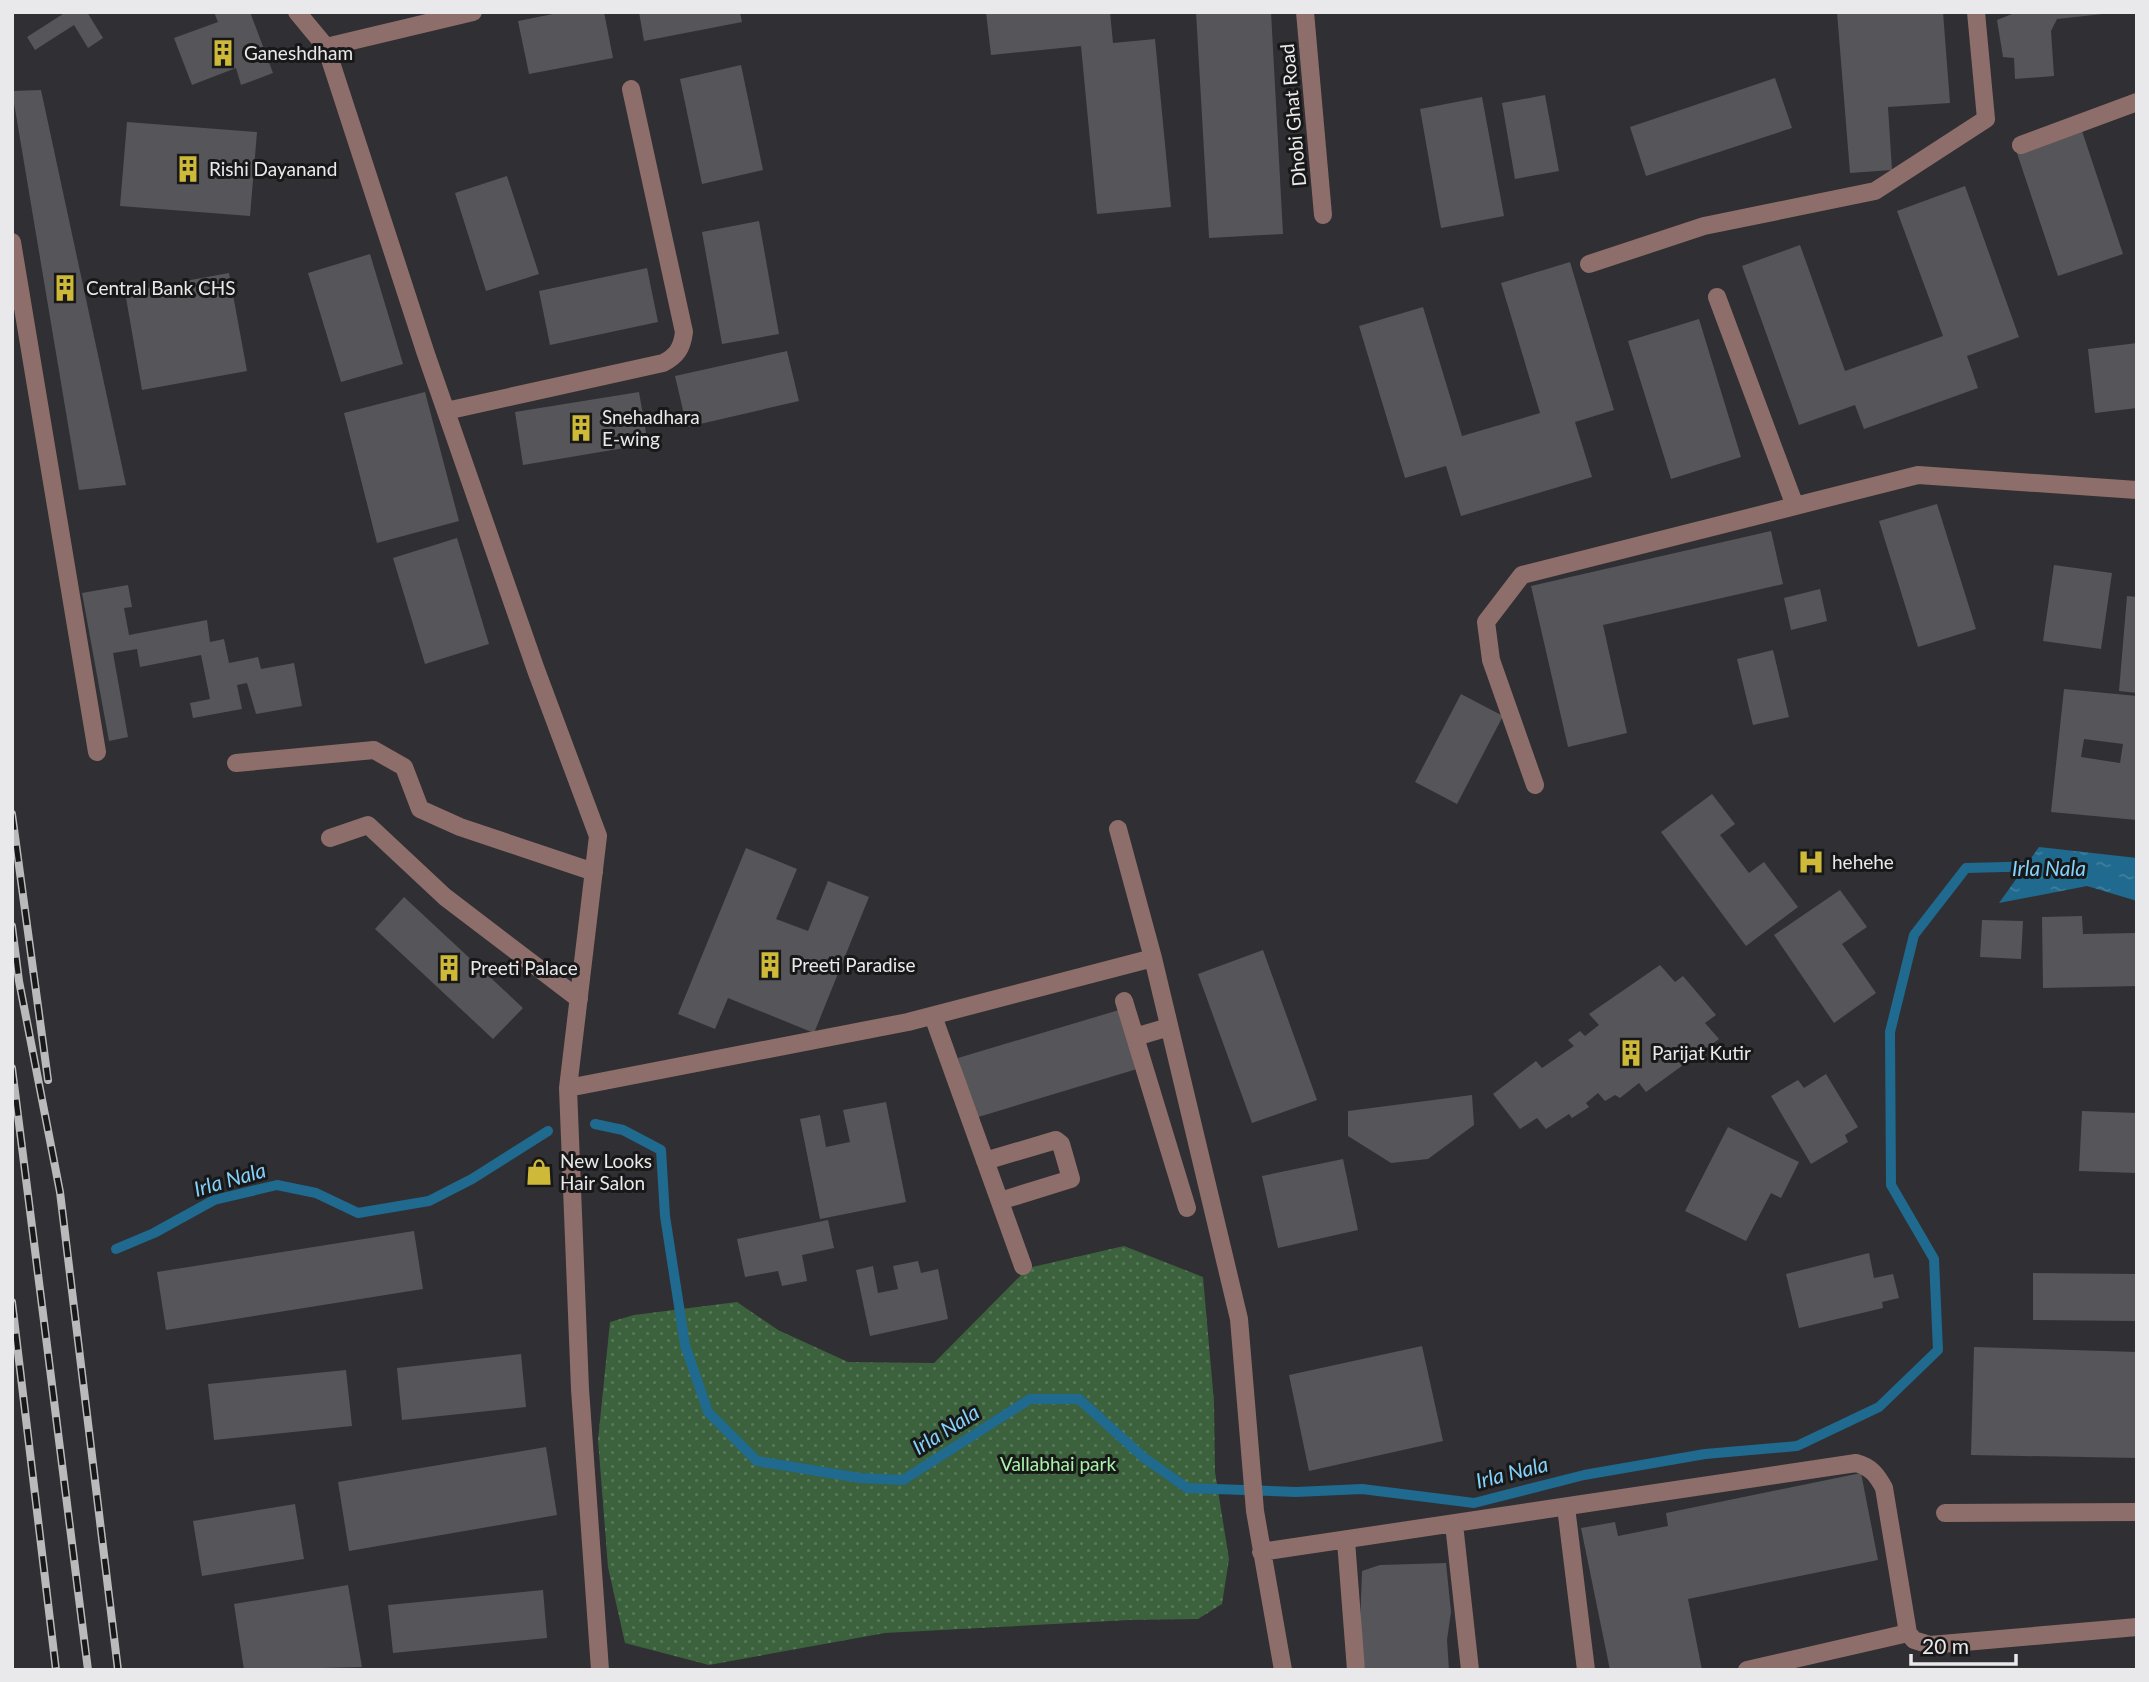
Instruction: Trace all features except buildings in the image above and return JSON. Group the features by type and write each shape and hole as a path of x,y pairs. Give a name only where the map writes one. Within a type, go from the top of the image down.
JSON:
{"street":[{"path":"297,12 326,47 446,411 598,836 568,1088 580,1389 600,1670"},
{"path":"326,47 473,12"},
{"name":"Dhobi Ghat Road","path":"1305,12 1323,215"},
{"path":"1589,264 1704,226 1875,191 1986,119 1976,12"},
{"path":"446,411 663,363 675,357 680,349 684,332 631,89"},
{"path":"2021,145 2137,102"},
{"path":"12,242 97,752"},
{"path":"1717,297 1796,506"},
{"path":"1535,785 1491,660 1486,622 1522,575 1918,475 2137,491"},
{"path":"236,763 374,750 404,767 420,809 460,827 594,872"},
{"path":"330,838 368,825 444,897 579,999"},
{"path":"1118,829 1153,958 1240,1320 1244,1406 1255,1511 1283,1670"},
{"path":"568,1088 933,1016 1153,958"},
{"path":"1124,1000 1185,1202 1208,1188"},
{"path":"933,1016 1023,1266"},
{"path":"1135,1037 1169,1027"},
{"path":"985,1161 1053,1140 1061,1144 1071,1179 1000,1201"},
{"path":"1176,1171 1202,1164"},
{"path":"1261,1552 1856,1463 1867,1466 1876,1474 1884,1488 1908,1633 1914,1640 1930,1646 2137,1627"},
{"path":"1566,1507 1586,1670"},
{"path":"1945,1513 2137,1512"},
{"path":"1454,1524 1470,1670"},
{"path":"1346,1541 1356,1670"},
{"path":"1747,1670 1908,1633"}],"green space":[{"name":"Vallabhai park","path":"1124,1246 1203,1277 1214,1402 1215,1472 1229,1559 1222,1604 1198,1619 885,1633 709,1665 625,1643 608,1567 598,1440 610,1322 634,1315 737,1302 778,1330 848,1362 934,1363 1028,1268"}],"water":[{"name":"Irla Nala","path":"2039,847 2137,858 2137,901 2087,886 1999,903"}],"waterway":[{"name":"Irla Nala","path":"595,1124 623,1130 661,1150 665,1216 685,1345 708,1412 757,1461 860,1478 903,1480 1030,1399 1079,1399 1143,1457 1187,1488 1296,1492 1362,1489 1474,1503 1584,1475 1705,1454 1797,1446 1879,1407 1938,1350 1934,1259 1891,1185 1890,1032 1914,935 1966,868 2039,866"},
{"name":"Irla Nala","path":"116,1249 154,1233 214,1200 277,1185 316,1193 358,1213 429,1201 472,1179 548,1131"}],"railway":[{"path":"12,814 48,1080"},
{"path":"12,926 19,981 60,1192 118,1670"},
{"path":"12,1068 88,1670"},
{"path":"12,1302 56,1670"}],"place":[{"name":"Ganeshdham","path":"223,53"},
{"name":"Rishi Dayanand","path":"188,169"},
{"name":"Central Bank CHS","path":"65,288"},
{"name":"Snehadhara E-wing","path":"581,428"},
{"name":"hehehe","path":"1811,862"},
{"name":"Preeti Paradise","path":"770,965"},
{"name":"Preeti Palace","path":"449,968"},
{"name":"Parijat Kutir","path":"1631,1053"},
{"name":"New Looks Hair Salon","path":"539,1172"}]}
